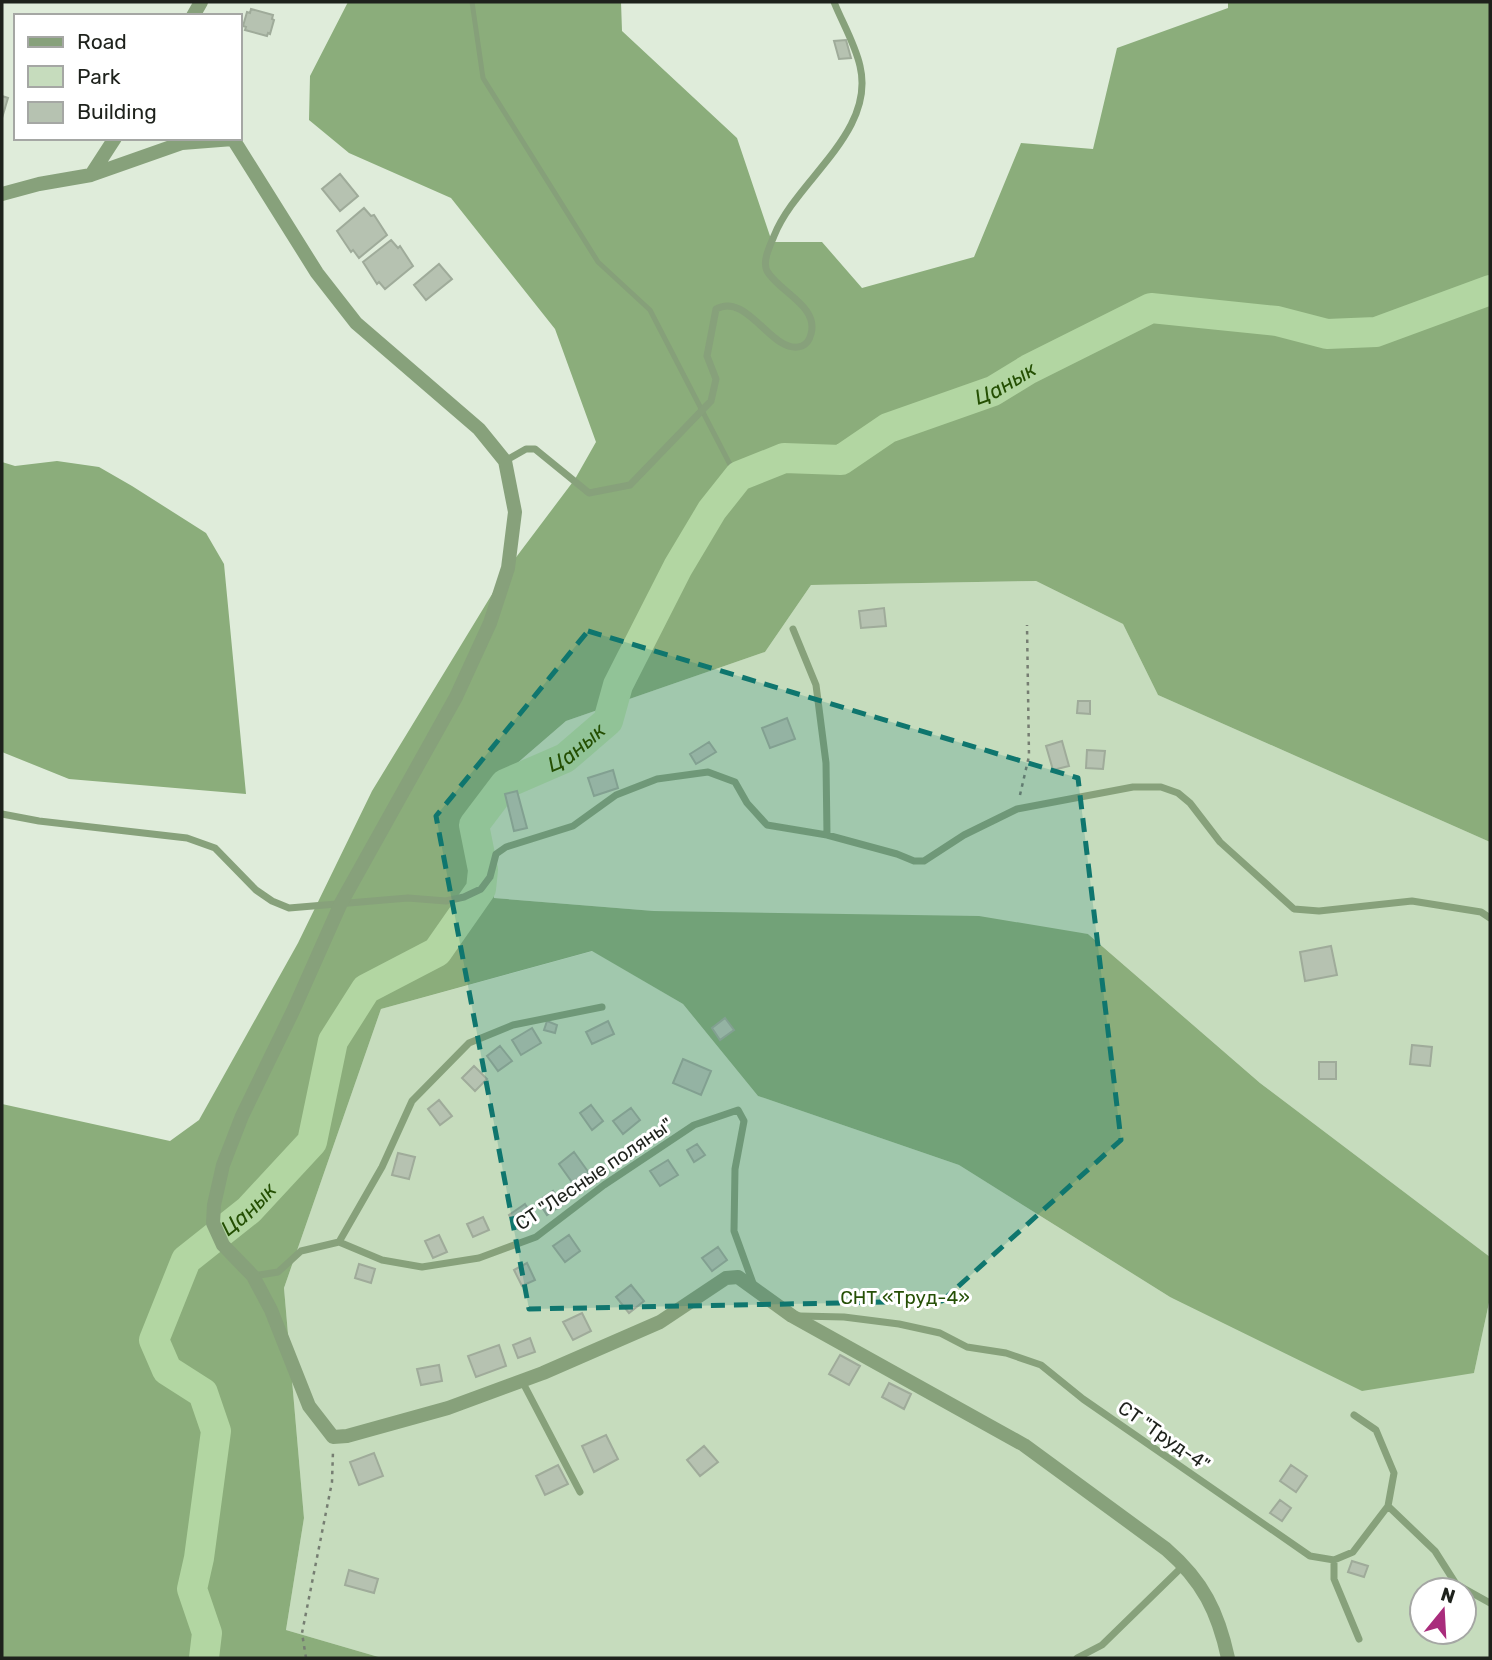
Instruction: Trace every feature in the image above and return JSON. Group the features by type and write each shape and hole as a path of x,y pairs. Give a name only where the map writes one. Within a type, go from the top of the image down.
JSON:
{"street":[{"path":"91,175 114,140"},
{"path":"2,194 91,175 182,143 220,140"},
{"path":"233,140 317,273 356,323 479,429 505,461 514,512 508,568 490,623 456,697 341,903 242,1116 223,1164 213,1223 223,1245 253,1276 271,1310 309,1406 333,1437 346,1436 448,1408 660,1322 726,1278 738,1277 792,1316 1024,1445 1184,1565 1203,1588 1221,1626 1228,1658"}],"lane":[{"path":"505,461 526,449 535,449 589,493 630,485 711,401 716,379 707,356 716,309 725,304 735,305 778,340 791,346 802,346 810,339 813,327 808,312 767,271 765,260 780,222 846,135 861,100 861,66 834,2"},
{"path":"793,629 816,685 826,763 827,835"},
{"path":"2,814 38,821 187,838 215,848 256,890 289,908 408,898 446,901 464,897 481,889 490,877 496,854 506,847 573,826 616,795 657,779 708,772 735,782 747,803 767,825 827,835 897,854 914,862 924,862 964,835 1017,809 1133,787 1161,788 1178,793 1190,803 1220,842 1294,909 1319,911 1412,901 1481,912 1490,918"},
{"path":"253,1276 278,1272 302,1251 339,1242 382,1167 412,1101 469,1043 513,1025 602,1007"},
{"name":"СТ \"Лесные поляны\"","path":"339,1242 382,1260 422,1267 480,1258 536,1237 604,1185 694,1125 738,1110 744,1121 735,1169 734,1231 755,1290"},
{"name":"СТ \"Труд-4\"","path":"792,1316 844,1317 899,1324 940,1334 967,1347 1006,1353 1041,1365 1083,1399 1310,1556 1334,1560"},
{"path":"522,1380 580,1492"},
{"path":"1354,1415 1376,1430 1394,1474 1388,1506 1353,1552 1334,1560 1334,1579 1359,1639"},
{"path":"1388,1506 1434,1551 1456,1584 1490,1603"},
{"path":"1077,1658 1101,1645 1184,1565"}],"path":[{"path":"1017,809 1029,757 1027,625"},
{"path":"306,1658 302,1633 331,1482 333,1437"}],"highlighted area":[{"path":"588,631 1078,778 1121,1140 942,1301 529,1309 436,816"}],"green space":[{"path":"348,2 621,2 622,31 737,138 772,242 822,242 862,288 974,257 1021,143 1093,149 1117,48 1228,8 1228,2 1490,2 1490,842 1158,695 1123,624 1036,581 811,585 765,652 566,721 485,791 494,898 654,911 979,916 1088,934 1260,1083 1490,1257 1490,1298 1474,1373 1362,1391 1170,1297 959,1165 758,1096 683,1004 592,951 381,1009 284,1288 304,1518 286,1630 382,1658 2,1658 2,1104 170,1141 199,1120 298,943 372,791 508,568 575,479 596,442 555,329 451,198 349,153 309,120 310,76"},
{"path":"57,461 99,467 132,486 206,533 224,564 246,794 69,779 2,752 2,462 15,466"},
{"path":"1036,581 1123,624 1158,695 1490,842 1490,1257 1260,1083 1088,934 654,911 493,898 485,791 566,721 765,652 811,585"},
{"name":"СНТ «Труд-4»","path":"593,951 683,1004 758,1096 959,1165 1170,1297 1474,1373 1490,1298 1490,1658 382,1658 286,1630 304,1518 284,1288 381,1009"}],"building":[{"path":"251,9 273,15 270,34 267,36 245,30 246,27 243,26 247,12 250,13"},
{"path":"846,40 851,58 839,59 834,41"},
{"path":"2,96 8,98 2,118"},
{"path":"340,174 358,196 340,211 322,189"},
{"path":"364,208 371,216 374,215 387,235 359,258 353,250 351,252 337,231"},
{"path":"391,240 398,248 400,246 413,266 385,289 379,282 377,284 363,262"},
{"path":"439,264 452,279 426,300 414,285"},
{"path":"884,608 886,626 861,628 859,611"},
{"path":"1078,701 1090,701 1090,714 1077,713"},
{"path":"787,718 795,739 770,748 762,728"},
{"path":"1062,741 1069,766 1053,770 1046,746"},
{"path":"709,742 716,752 696,764 690,754"},
{"path":"1087,750 1105,751 1103,769 1086,768"},
{"path":"613,770 618,788 594,796 588,778"},
{"path":"517,791 527,828 514,831 505,794"},
{"path":"1331,946 1337,975 1305,981 1300,952"},
{"path":"725,1018 734,1030 720,1040 712,1028"},
{"path":"547,1021 557,1025 555,1033 544,1030"},
{"path":"608,1021 614,1034 592,1044 586,1032"},
{"path":"532,1028 541,1043 521,1055 512,1040"},
{"path":"1412,1045 1432,1047 1430,1066 1410,1064"},
{"path":"500,1046 512,1061 498,1071 487,1056"},
{"path":"683,1059 711,1071 701,1095 673,1083"},
{"path":"1319,1062 1336,1062 1336,1079 1319,1079"},
{"path":"474,1066 487,1079 475,1091 462,1078"},
{"path":"439,1100 452,1116 440,1125 428,1109"},
{"path":"591,1105 603,1121 592,1130 580,1113"},
{"path":"631,1108 640,1120 623,1134 613,1121"},
{"path":"697,1144 705,1155 694,1162 687,1150"},
{"path":"574,1152 589,1173 574,1185 559,1164"},
{"path":"398,1153 415,1157 409,1179 392,1175"},
{"path":"668,1160 678,1175 660,1186 650,1171"},
{"path":"553,1191 562,1205 547,1215 538,1201"},
{"path":"525,1204 534,1218 518,1229 509,1215"},
{"path":"483,1217 489,1230 473,1237 467,1224"},
{"path":"439,1235 447,1252 433,1258 425,1241"},
{"path":"569,1235 580,1251 565,1262 553,1246"},
{"path":"718,1247 727,1260 712,1271 702,1258"},
{"path":"527,1263 535,1280 522,1286 514,1270"},
{"path":"359,1264 375,1269 371,1283 355,1278"},
{"path":"631,1285 644,1301 629,1313 616,1297"},
{"path":"582,1313 591,1331 573,1340 563,1322"},
{"path":"530,1338 535,1352 518,1358 513,1345"},
{"path":"499,1345 506,1366 476,1377 468,1356"},
{"path":"840,1355 860,1366 849,1385 829,1374"},
{"path":"439,1365 442,1381 421,1385 417,1369"},
{"path":"889,1383 911,1394 904,1409 882,1397"},
{"path":"606,1435 618,1459 594,1472 582,1446"},
{"path":"704,1446 718,1462 700,1476 687,1460"},
{"path":"374,1453 383,1476 359,1485 350,1462"},
{"path":"558,1465 568,1484 545,1495 536,1476"},
{"path":"1291,1465 1307,1476 1296,1492 1280,1481"},
{"path":"1280,1500 1291,1508 1282,1521 1270,1513"},
{"path":"1352,1561 1368,1566 1364,1577 1348,1572"},
{"path":"349,1570 378,1579 374,1593 345,1585"}],"waterway":[{"path":"472,2 483,78 598,262 650,310 737,478"},
{"name":"Цанык","path":"204,1658 207,1633 192,1589 199,1558 216,1431 203,1393 167,1370 154,1340 186,1260 249,1210 312,1142 333,1041 366,989 437,952 481,889 483,870 474,825 505,784 565,758 608,721 618,685 678,567 712,510 739,476 784,458 841,460 888,428 993,391 1029,369 1151,308 1277,321 1327,334 1376,332 1490,290"}]}
